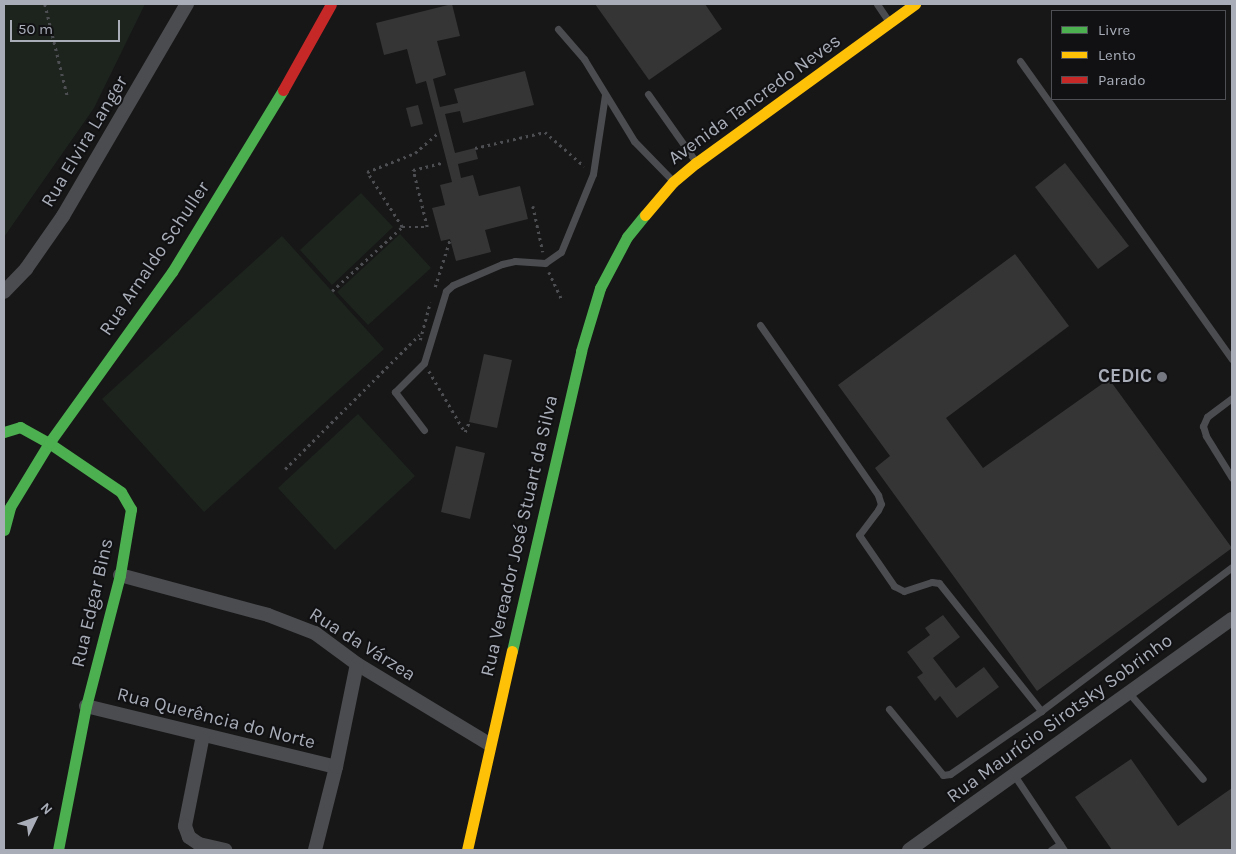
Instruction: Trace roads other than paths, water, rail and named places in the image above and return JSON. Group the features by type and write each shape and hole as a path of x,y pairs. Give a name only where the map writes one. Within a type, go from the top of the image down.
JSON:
{"street":[{"name":"Rua Elvira Langer","path":"4,292 26,269 63,216 187,4"},
{"name":"Rua Arnaldo Schuller","path":"4,530 10,507 49,443 172,272 267,119 331,4"},
{"name":"Avenida Tancredo Neves","path":"627,237 673,182 696,163 916,4"},
{"name":"Rua Vereador José Stuart da Silva","path":"467,850 489,744 581,351 600,288 627,237"},
{"name":"Rua Edgar Bins","path":"8,430 20,427 49,443 128,500 131,509 120,575 86,706 58,850"},
{"name":"Rua da Várzea","path":"120,575 304,628 357,664 489,744"},
{"name":"Rua Maurício Sirotsky Sobrinho","path":"909,850 1232,619"},
{"path":"315,850 336,767 357,664"},
{"name":"Rua Querência do Norte","path":"86,706 336,767"},
{"path":"203,735 185,826 189,836 199,844 226,850"}],"lane":[{"path":"877,4 890,22"},
{"path":"558,29 584,59 634,141 673,182"},
{"path":"1020,61 1232,359"},
{"path":"424,430 396,397 396,392 424,362 446,291 452,285 502,264 515,261 545,263 554,259 561,252 593,174 605,94"},
{"path":"648,94 696,163"},
{"path":"760,325 878,495 881,504 859,535 894,586 904,591 932,582 939,583 1041,710"},
{"path":"1232,398 1207,417 1203,426 1206,436 1232,478"},
{"path":"889,708 943,775 950,774 1041,710 1232,567"},
{"path":"1129,693 1203,779"},
{"path":"1014,775 1062,847 1051,850"}],"place":[{"name":"CEDIC","path":"1162,377"}]}
